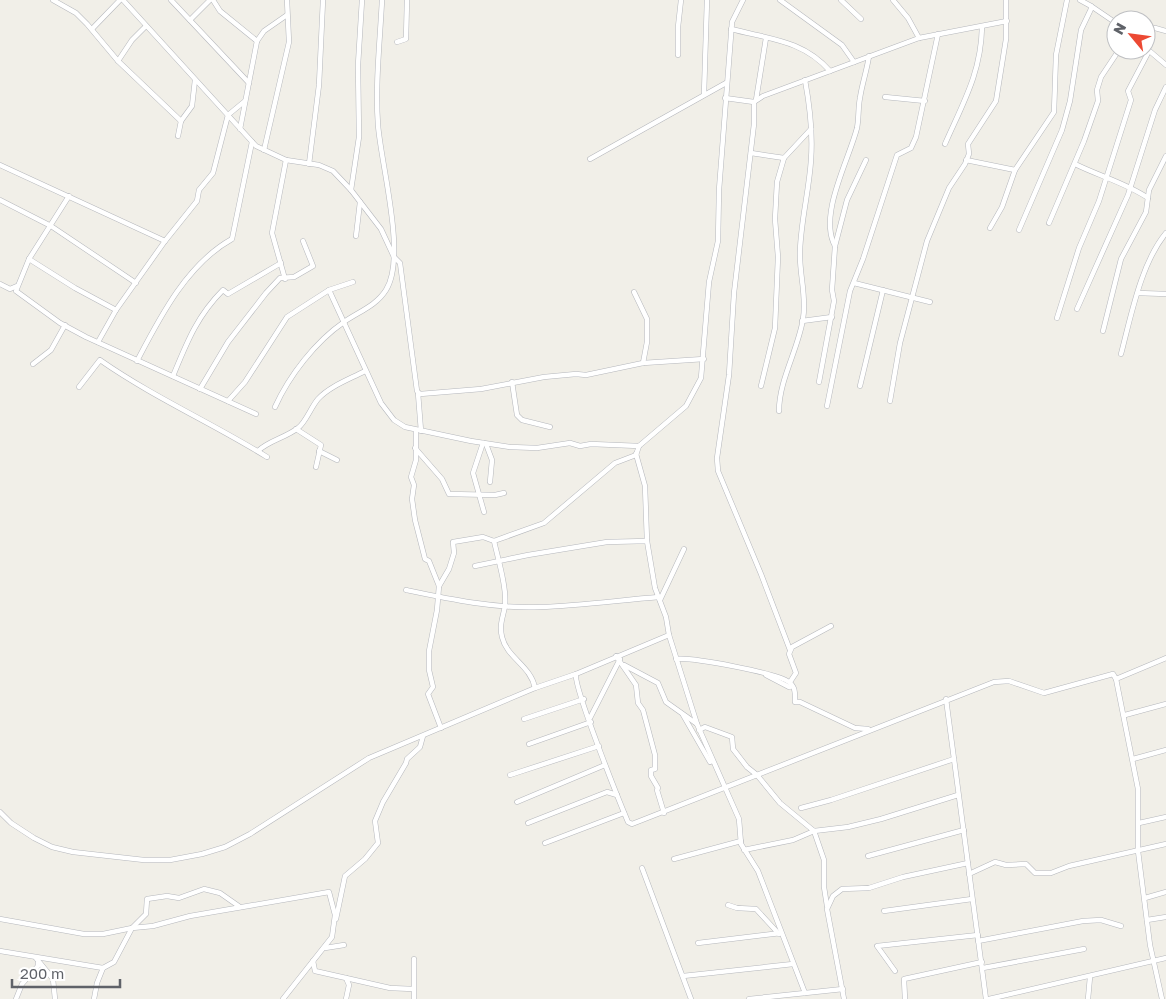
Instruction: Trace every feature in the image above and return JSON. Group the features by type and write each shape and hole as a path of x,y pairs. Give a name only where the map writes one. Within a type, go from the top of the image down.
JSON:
{"street":[{"path":"53,0 76,13 92,29 118,61 182,121"},
{"path":"92,29 122,0 252,142 286,160 319,165 333,171 351,190 381,229 394,257 400,263 418,393 419,431 415,448 416,460 411,477 414,485 412,494 415,520 425,559 429,562 439,586 439,597 428,662 433,687 428,694 441,728"},
{"path":"171,0 249,83"},
{"path":"190,20 212,0 220,11 257,41"},
{"path":"264,150 289,42 287,0"},
{"path":"309,164 319,85 324,0"},
{"path":"351,190 359,137 358,66 362,0"},
{"path":"275,407 282,393 313,351 344,322 378,301 390,282 394,257 378,126 382,0"},
{"path":"397,42 406,39 407,0"},
{"path":"678,55 681,0"},
{"path":"704,94 707,0"},
{"path":"743,0 732,19 725,98 718,241 709,282 701,378 686,406 639,446 636,454 645,486 647,541 652,574 666,617 676,659 699,730 740,824 741,841 744,850 758,871 780,933 805,993"},
{"path":"780,0 842,45 854,62"},
{"path":"841,0 861,19"},
{"path":"893,0 908,18 919,38"},
{"path":"890,401 900,343 927,241 950,188 966,160 968,144 996,101 1004,55 1007,21 1006,0"},
{"path":"990,228 1002,207 1015,170 1054,112 1056,55 1067,0"},
{"path":"1080,0 1106,16"},
{"path":"1018,230 1062,130 1082,30 1091,6"},
{"path":"240,129 257,41 264,31 287,15"},
{"path":"725,98 755,101 805,80 919,38 1007,21"},
{"path":"118,61 132,40 146,26"},
{"path":"945,144 974,79 981,45 982,27"},
{"path":"731,29 802,48 816,57 830,71"},
{"path":"826,406 854,283 897,155 911,148 913,144 925,101 938,34"},
{"path":"766,38 755,101 751,153 734,294 728,375 717,458 718,471 790,650 796,673 791,684"},
{"path":"835,246 829,227 830,217 856,130 860,98 869,56"},
{"path":"1156,57 1166,65"},
{"path":"1049,222 1075,164 1098,101 1098,86 1113,60"},
{"path":"1058,318 1078,253 1099,201 1131,100 1128,90 1143,60"},
{"path":"178,136 182,121 192,106 195,80"},
{"path":"779,411 779,396 785,384 802,321 804,294 800,251 811,161 812,128 805,80"},
{"path":"590,159 726,83"},
{"path":"1077,308 1131,186 1155,110 1166,87"},
{"path":"885,97 925,101"},
{"path":"98,342 116,310 165,241 197,201 199,190 213,173 228,115 245,101"},
{"path":"761,386 774,333 778,257 777,182 784,158 812,128"},
{"path":"136,361 178,291 206,257 232,239 252,142"},
{"path":"751,153 784,158"},
{"path":"1103,331 1121,259 1146,212 1149,190 1166,156"},
{"path":"285,279 272,233 286,160"},
{"path":"819,382 832,317 835,246 846,200 866,160"},
{"path":"966,160 1015,170"},
{"path":"1075,164 1106,179 1131,186 1148,198"},
{"path":"0,165 165,241"},
{"path":"69,196 30,259 16,291 65,325 98,342 136,361 256,414"},
{"path":"0,200 51,226 136,283"},
{"path":"356,236 360,202"},
{"path":"1121,354 1138,293 1152,256 1166,233"},
{"path":"200,388 244,319 266,292 280,278 294,277 313,266 304,241"},
{"path":"30,259 75,288 116,310"},
{"path":"173,376 195,324 209,304 223,290 228,294 281,262"},
{"path":"228,401 246,382 287,317 329,290 353,282"},
{"path":"854,283 930,302"},
{"path":"0,284 10,289 17,286"},
{"path":"329,290 365,371 389,416 399,424 419,431 485,444 537,448 570,443 580,446 591,444 639,446"},
{"path":"860,386 882,290"},
{"path":"634,292 647,319 647,342 643,363"},
{"path":"1138,293 1166,294"},
{"path":"802,321 832,317"},
{"path":"33,364 51,350 65,325"},
{"path":"418,393 480,389 512,382 576,374 586,375 643,363 704,359"},
{"path":"79,387 100,360 140,388 267,457"},
{"path":"258,451 265,444 281,439 296,429 320,397 365,371"},
{"path":"512,382 517,415 522,420 550,427"},
{"path":"296,429 322,447 319,451 316,467"},
{"path":"485,444 492,460 490,482"},
{"path":"484,512 473,473 485,444"},
{"path":"415,448 442,479 449,494 499,495 504,493"},
{"path":"319,451 336,460"},
{"path":"494,541 504,535 533,528 544,523 615,463 636,454"},
{"path":"439,586 449,569 454,553 453,542 483,537 494,541"},
{"path":"494,541 499,560 505,605 500,623 502,638 513,657 529,671 535,688"},
{"path":"475,566 499,560 607,542 647,541"},
{"path":"660,599 684,549"},
{"path":"406,590 439,597 539,607 660,599"},
{"path":"790,650 795,644 831,626"},
{"path":"0,812 11,823 34,838 52,847 73,852 144,860 186,857 225,847 307,800 369,758 535,688 576,674 669,635"},
{"path":"674,652 683,658"},
{"path":"618,655 621,663 636,685 638,703 644,710 655,755 654,769 651,770 650,776 658,788 657,815"},
{"path":"676,659 683,658 712,662 777,676 791,684 795,689 794,702 800,702 855,728 874,729"},
{"path":"1116,679 1166,658"},
{"path":"621,663 658,683 666,702 697,724"},
{"path":"529,744 590,720 605,686 621,663"},
{"path":"576,674 576,683 584,699 605,765 624,813 632,824 946,699 999,681 1014,682 1044,693 1112,674 1116,679 1125,715 1138,789 1138,851 1153,962 1158,974 1162,999"},
{"path":"524,719 584,699"},
{"path":"946,699 972,899 988,999 1166,958"},
{"path":"1125,715 1166,704"},
{"path":"683,715 714,766"},
{"path":"699,730 706,727 732,737 734,749 747,767 757,775 780,803 814,831 824,860 824,887 827,909 844,999"},
{"path":"334,920 338,916 342,883 345,876 365,859 378,842 375,821 382,802 407,759 420,747 423,736"},
{"path":"510,775 599,746"},
{"path":"1133,759 1166,750"},
{"path":"801,808 831,800 954,759"},
{"path":"517,802 605,765"},
{"path":"528,823 607,792 617,795"},
{"path":"744,850 793,840 814,831 848,827 881,819 958,795"},
{"path":"659,799 664,812"},
{"path":"545,843 624,813"},
{"path":"1139,823 1166,817"},
{"path":"868,856 964,830"},
{"path":"674,859 741,841"},
{"path":"969,874 981,866 995,862 1006,865 1026,864 1036,873 1051,873 1069,866 1166,844"},
{"path":"827,909 833,896 842,889 868,888 903,877 968,863"},
{"path":"642,868 691,999"},
{"path":"0,951 37,959 103,968 114,962 132,928 146,914 146,899 167,896 178,898 204,889 220,893 240,907"},
{"path":"0,919 84,934 103,934 153,926 327,891 330,893 334,906 332,937 283,999"},
{"path":"1145,898 1166,892"},
{"path":"884,911 972,899"},
{"path":"728,904 756,909 780,933"},
{"path":"1147,920 1166,917"},
{"path":"978,941 1082,921 1101,920 1121,926"},
{"path":"698,944 780,933"},
{"path":"895,971 877,946 978,935"},
{"path":"325,948 344,945"},
{"path":"983,968 1084,949"},
{"path":"16,999 22,984 38,966 37,959"},
{"path":"37,959 53,979 55,999"},
{"path":"414,959 414,999"},
{"path":"313,960 315,971 390,988 413,989"},
{"path":"905,999 904,979 982,962"},
{"path":"682,976 793,964"},
{"path":"94,999 97,983 103,968"},
{"path":"1088,999 1090,977"},
{"path":"346,978 349,985 346,999"},
{"path":"749,999 843,989"}]}
